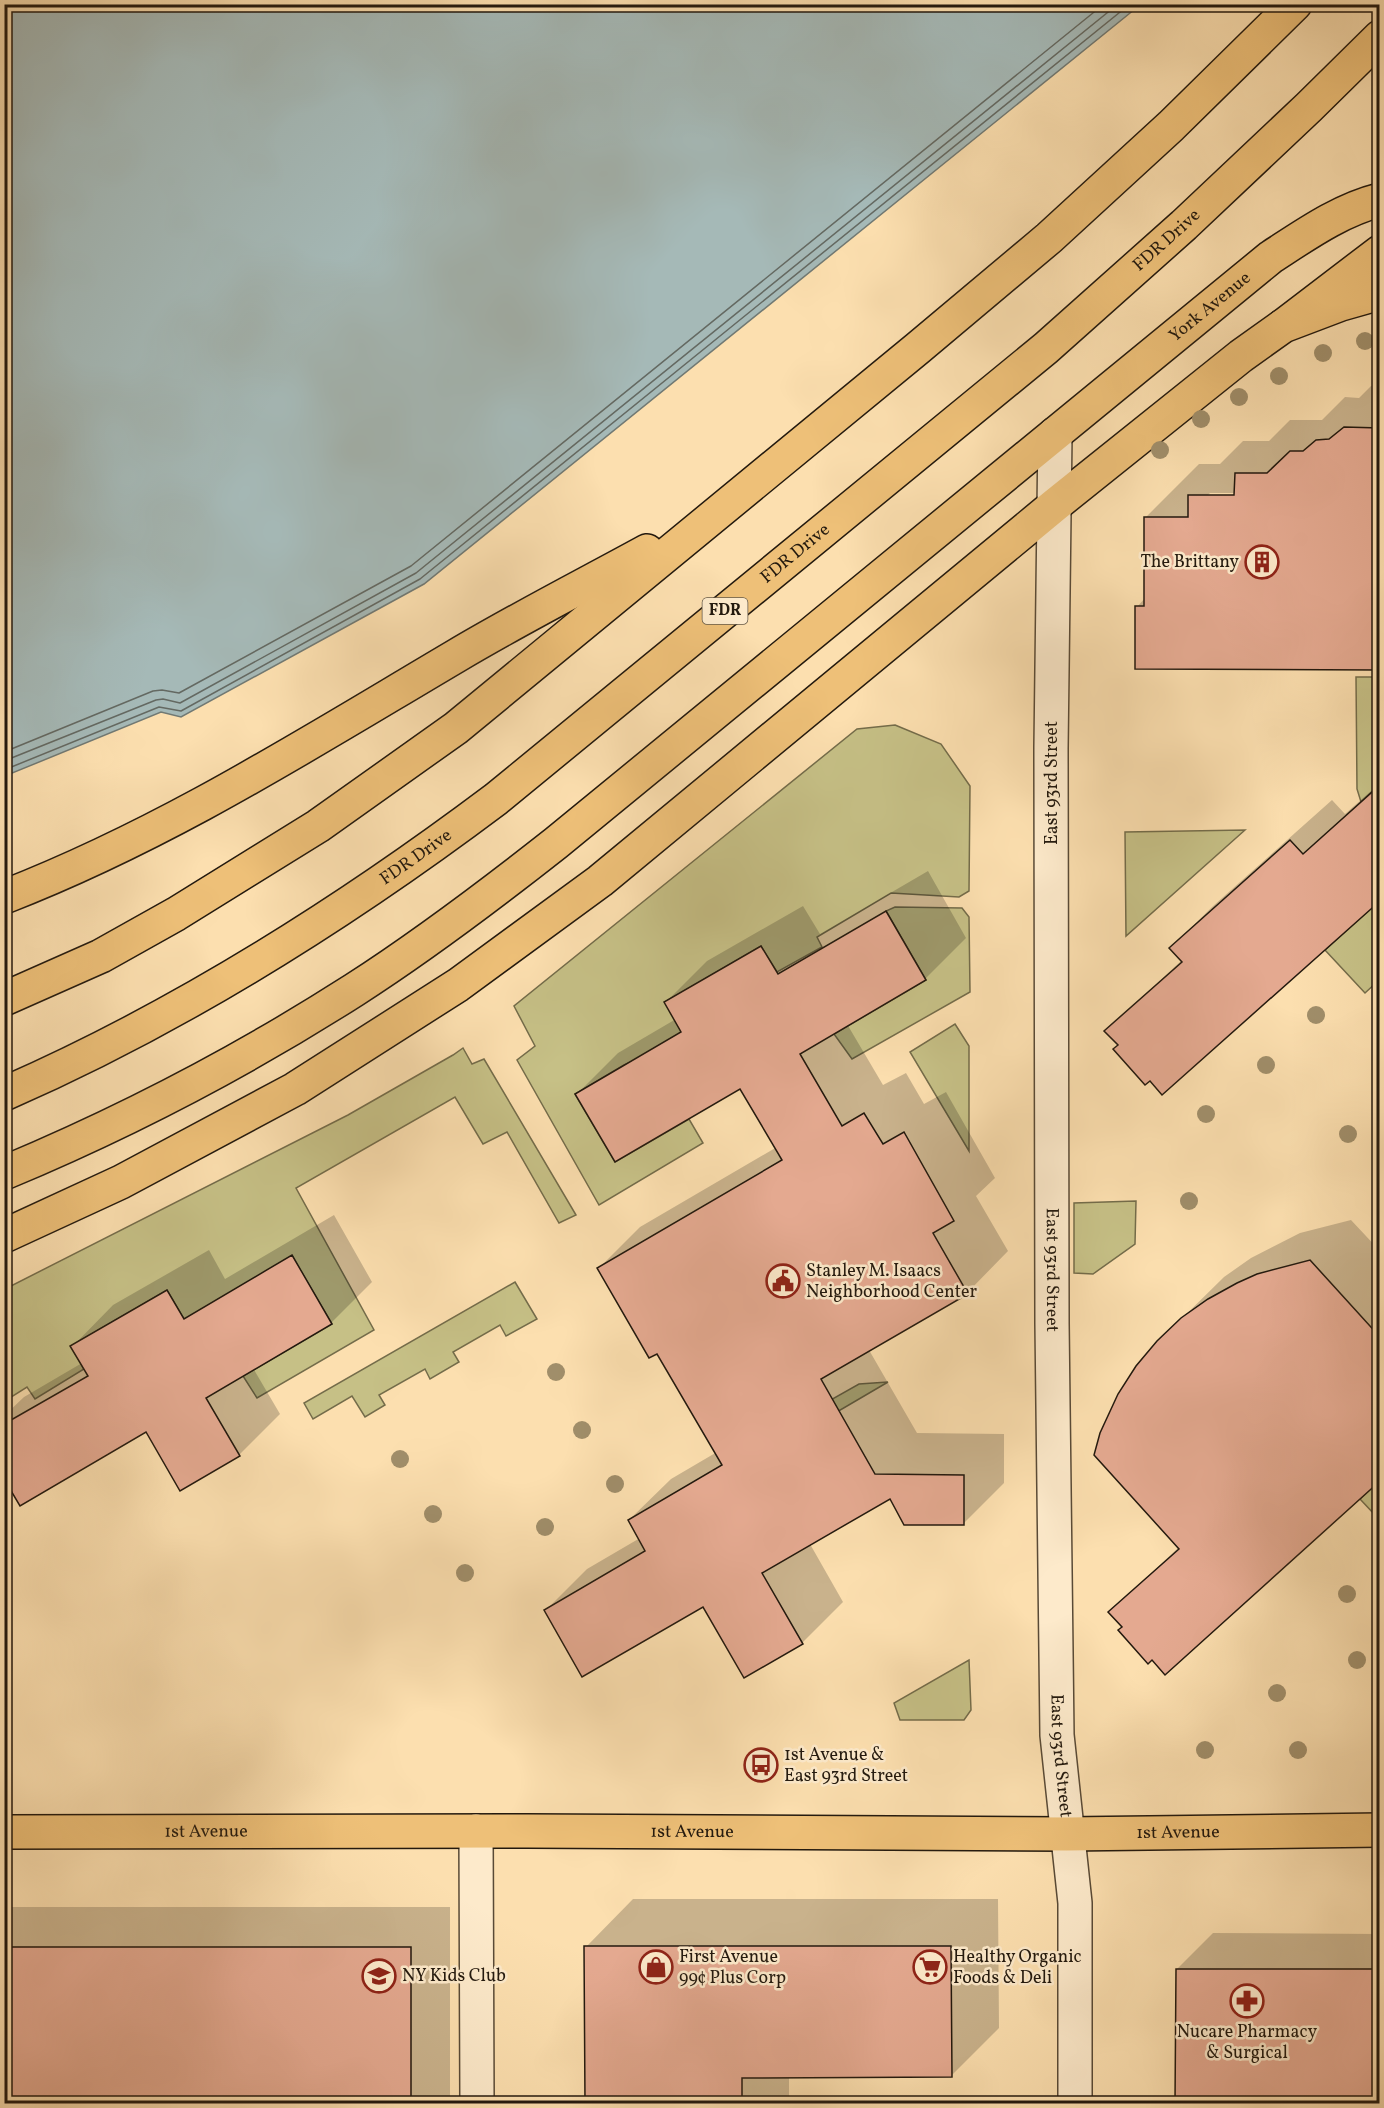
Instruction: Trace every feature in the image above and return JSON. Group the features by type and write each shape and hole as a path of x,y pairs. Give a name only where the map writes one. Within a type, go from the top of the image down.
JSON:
{"main road":[{"path":"4,999 101,956 176,914 318,826 456,728 1049,238 1171,126 1295,4"},
{"name":"FDR Drive","path":"4,1094 120,1039 201,996 356,900 426,852 496,799 1046,348 1184,225 1380,37"},
{"name":"York Avenue","path":"1055,434 1271,257 1350,211 1380,200"},
{"path":"4,1236 122,1182 285,1094 373,1041 458,985 637,851 1199,387 1380,252"},
{"path":"1283,326 1341,304 1380,293"},
{"path":"4,1173 158,1103 354,990 422,944 489,896 556,843 1055,434"},
{"path":"4,897 100,856 200,806 351,720 457,656 717,513"},
{"name":"1st Avenue","path":"4,1832 476,1831 1067,1834 1380,1830"}],"street":[{"name":"East 93rd Street","path":"1055,434 1051,748 1052,1323 1058,1735 1076,1929 1075,2103"},
{"path":"476,1831 477,2103"}],"shaded area":[{"path":"1356,677 1380,677 1379,785 1361,802 1357,789"},
{"path":"895,725 941,744 970,786 969,891 959,897 891,893 817,937 822,947 777,972 761,946 665,1002 686,1039 624,1065 575,1094 615,1162 689,1119 703,1143 599,1205 517,1060 535,1046 514,1006 857,729"},
{"path":"1245,830 1126,936 1125,832"},
{"path":"1379,901 1379,980 1365,993 1325,950"},
{"path":"895,907 962,908 969,917 970,992 852,1059 834,1034 926,980 886,911"},
{"path":"955,1024 969,1046 969,1151 910,1052"},
{"path":"463,1048 472,1064 484,1059 576,1215 559,1223 507,1132 483,1144 455,1097 296,1188 374,1330 257,1398 243,1376 332,1324 292,1256 188,1326 167,1290 71,1346 84,1369 35,1399 27,1387 5,1401 5,1289 348,1115"},
{"path":"1136,1201 1135,1244 1093,1274 1074,1273 1074,1203"},
{"path":"515,1282 537,1319 506,1336 500,1325 453,1352 459,1362 430,1379 425,1369 379,1395 385,1405 365,1417 352,1396 313,1419 304,1403"},
{"path":"888,1382 743,1467 735,1454 859,1384"},
{"path":"1379,1481 1379,1512 1376,1516 1360,1499"},
{"path":"969,1660 971,1710 964,1720 900,1720 894,1703"}],"water":[{"path":"5,4 1140,5 424,584 181,717 161,712 5,776"}],"building":[{"name":"The Brittany","path":"1344,427 1380,428 1380,670 1135,669 1135,606 1144,606 1144,517 1188,517 1188,495 1234,495 1235,473 1267,473 1290,451 1303,451 1316,440 1329,439"},
{"path":"1380,785 1380,901 1162,1095 1150,1081 1145,1085 1113,1049 1118,1045 1104,1031 1182,962 1169,948 1290,840 1303,854"},
{"path":"886,911 926,980 800,1054 842,1126 864,1113 883,1144 904,1132 954,1221 933,1233 968,1294 821,1379 875,1474 964,1475 964,1525 904,1525 890,1499 762,1573 803,1644 744,1678 703,1607 582,1677 544,1610 645,1551 628,1520 722,1465 657,1354 649,1358 597,1268 782,1160 740,1089 615,1162 575,1094 681,1032 664,1002 761,946 778,974"},
{"path":"292,1255 332,1324 206,1398 240,1456 180,1491 146,1432 20,1506 4,1479 4,1424 88,1376 70,1346 167,1290 184,1319"},
{"path":"1310,1260 1380,1337 1380,1481 1165,1675 1152,1660 1148,1664 1118,1630 1122,1627 1108,1612 1179,1549 1094,1455 1100,1433 1118,1394 1136,1366 1181,1318 1208,1299 1257,1274"},
{"path":"584,1946 951,1946 952,2077 742,2078 742,2103 585,2103"},
{"path":"4,1947 411,1947 411,2103 4,2103"},
{"path":"1176,1969 1380,1969 1380,2103 1175,2103"}],"place":[{"name":"The Brittany","path":"1262,562"},
{"name":"Stanley M. Isaacs Neighborhood Center","path":"783,1281"},
{"name":"1st Avenue & East 93rd Street","path":"761,1765"},
{"name":"First Avenue 99¢ Plus Corp","path":"656,1967"},
{"name":"Healthy Organic Foods & Deli","path":"930,1967"},
{"name":"NY Kids Club","path":"379,1976"},
{"name":"Nucare Pharmacy & Surgical","path":"1247,2001"}]}
